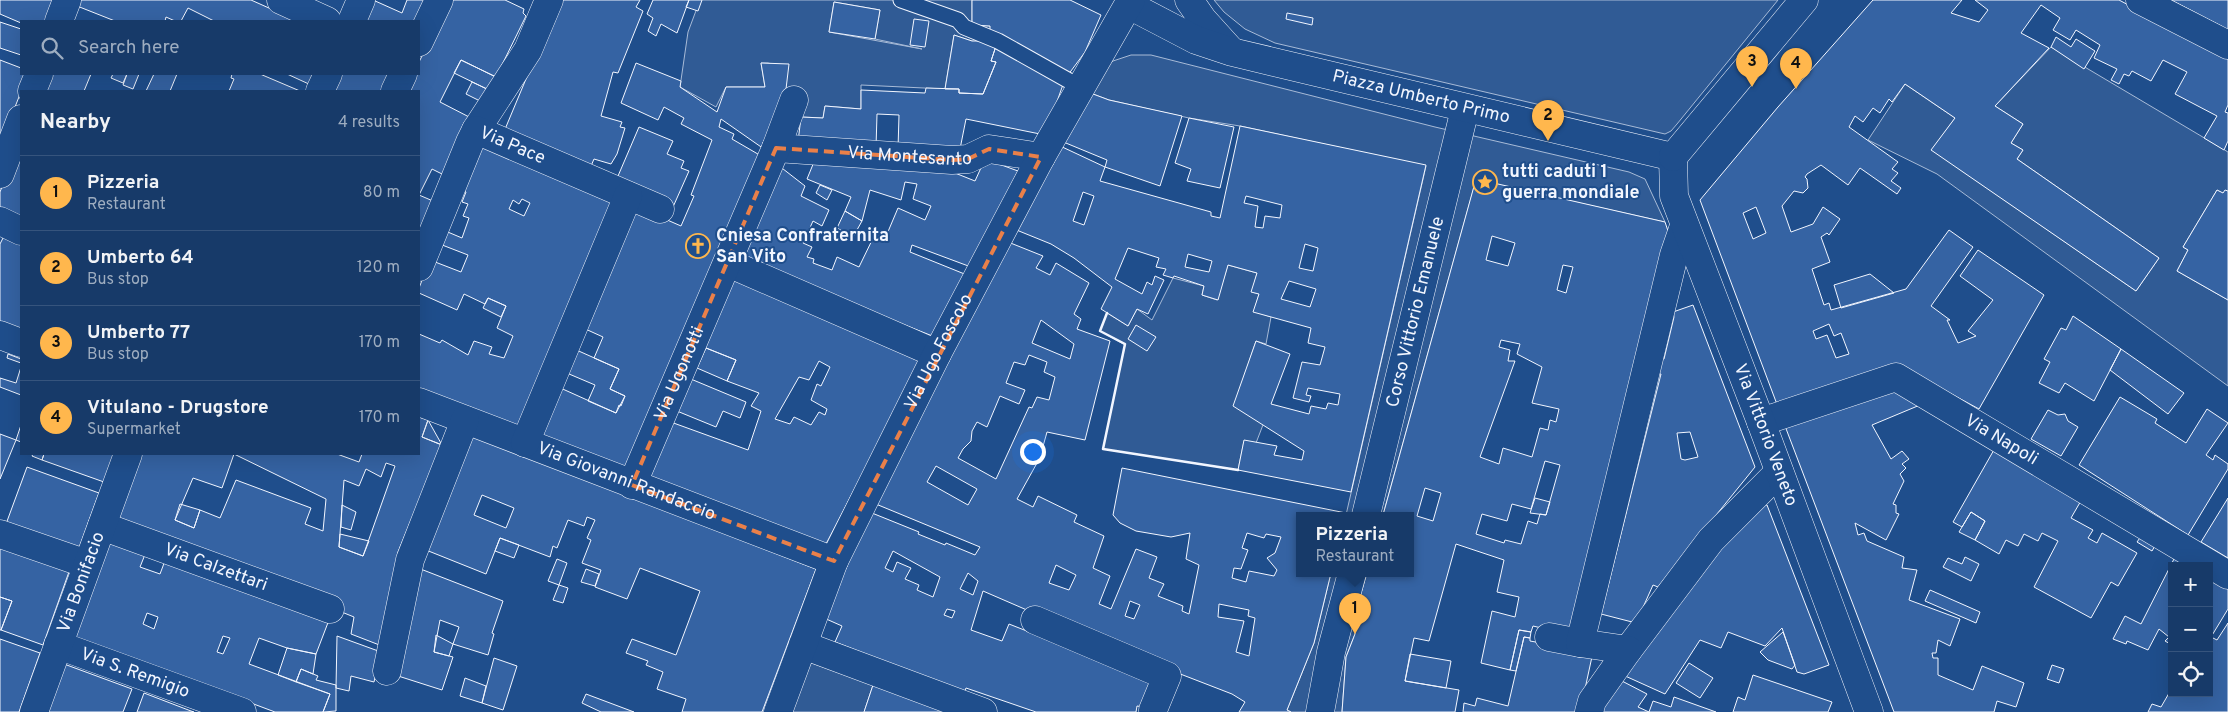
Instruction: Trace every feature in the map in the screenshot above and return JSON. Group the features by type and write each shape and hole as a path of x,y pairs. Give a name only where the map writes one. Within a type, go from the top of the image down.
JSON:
{"street":[{"path":"59,20 67,0"},
{"path":"281,0 325,20"},
{"path":"352,20 362,0"},
{"path":"420,40 439,0"},
{"path":"476,130 528,50 549,0"},
{"path":"1189,0 1203,20 1232,52"},
{"path":"1673,157 1804,0"},
{"path":"2140,0 2228,45"},
{"name":"Via Ugo Foscolo","path":"778,712 834,561 937,354 1041,157 1126,2"},
{"name":"Piazza Umberto Primo","path":"1126,2 1196,40 1232,52 1673,157"},
{"path":"32,90 39,75"},
{"path":"320,90 328,75"},
{"path":"395,90 402,75"},
{"name":"Via Ugonotti","path":"632,485 728,263 794,100"},
{"name":"Corso Vittorio Emanuele","path":"1367,512 1465,109"},
{"path":"0,174 20,122"},
{"name":"Via Pace","path":"420,265 476,130 660,209"},
{"name":"Via Montesanto","path":"776,148 952,160 968,159 989,149 1041,157"},
{"name":"Via Vittorio Veneto","path":"1673,157 1674,196 1684,226 1761,422 1869,712"},
{"path":"525,442 628,196"},
{"path":"0,221 20,231"},
{"path":"1580,642 1674,255 1684,226"},
{"path":"728,263 937,354"},
{"path":"0,335 20,343"},
{"name":"Via Napoli","path":"1761,422 1896,377 2228,575"},
{"name":"Via Giovanni Randaccio","path":"420,402 834,561"},
{"path":"387,671 410,560 465,420"},
{"name":"Via Bonifacio","path":"34,712 128,455"},
{"path":"1589,712 1592,701 1628,650 1711,540 1779,472"},
{"name":"Via Calzettari","path":"102,526 330,608"},
{"path":"0,534 88,564"},
{"path":"1320,712 1331,652 1351,577"},
{"path":"1035,620 1166,676 1154,711"},
{"path":"1549,637 1628,650"},
{"name":"Via S. Remigio","path":"58,645 242,712"},
{"path":"803,645 983,712"}],"lane":[{"path":"901,0 958,20 964,27 998,41 1080,87"}],"highlighted area":[{"path":"776,148 952,160 968,159 989,149 1041,157 834,561 632,485"}],"shaded area":[{"path":"700,0 972,0 972,25 990,26 996,46 954,35 945,89 861,85 861,109 825,106 823,118 801,117 803,91 786,89 772,64 768,63 761,63 765,87 726,87 716,107 680,87 688,32","holes":["834,2 880,10 875,39 922,49 829,32"]},
{"path":"1214,0 1778,0 1677,124 1671,131 1665,134 1275,43 1245,29 1224,12"},
{"path":"2051,47 2228,152 2228,196 2217,190 2183,247 2188,250 2177,271 2228,300 2228,386 1937,174 1868,140 1905,84 1955,118 1932,150 2136,291 2159,258 2017,159 2023,150 2011,143 2023,124 1995,106"},
{"path":"1131,55 1151,55 1435,127 1629,172 1645,179 1665,222 1476,180 1384,512 1347,512 1426,166 1240,126 1189,118 1109,100 1085,91 1098,73 1113,61"},
{"path":"1228,265 1257,273 1252,292 1259,294 1254,311 1271,317 1266,344 1256,341 1234,406 1266,417 1256,443 1244,441 1238,470 1103,449 1125,345 1100,331 1107,313 1128,326 1137,309 1152,320 1173,278 1204,286 1202,295 1217,300"},
{"path":"1330,577 1366,577 1357,607 1355,634 1346,657 1342,712 1291,712 1287,710 1314,643"},
{"path":"809,662 873,685 864,712 791,712"}],"building":[{"path":"0,0 59,0 50,20 20,20 20,23 0,14"},
{"path":"74,0 251,0 296,20 212,20 188,8 182,20 173,20 166,17 165,20 112,20 72,4"},
{"path":"373,0 402,13 407,0 430,0 420,20 361,20"},
{"path":"450,0 505,0 524,9 523,13 526,16 496,77 461,60 440,102 473,119 448,177 432,169 420,193 420,90 405,90 412,75 420,75 420,60"},
{"path":"559,0 640,0 636,7 643,11 618,73 613,72 601,116 622,122 620,127 625,128 617,154 611,164 594,159 591,166 503,134"},
{"path":"653,0 689,0 677,33 661,24 656,36 648,31 653,18 647,14"},
{"path":"689,0 702,0 698,11 686,7"},
{"path":"972,0 1070,0 1101,15 1085,52 1065,79 1045,135 966,119 959,154 898,149 899,115 877,114 876,148 798,142 801,117 823,118 825,106 861,109 861,90 925,93 926,88 959,89 959,93 983,94 996,62 991,61 996,46 990,32 990,26 972,25"},
{"path":"1873,0 1962,0 1951,13 1979,22 1988,10 1975,0 2119,0 2228,58 2228,105 2225,112 2228,113 2228,141 2224,150 2204,138 2217,116 2175,94 2187,72 2163,60 2151,81 2132,71 2129,76 2124,74 2119,84 2111,80 2117,69 2094,58 2100,45 2076,30 2070,40 2053,30 2060,18 2041,5 2021,33 2049,48 1995,106 2023,124 2011,143 2023,150 2017,159 2159,258 2136,291 1931,150 1955,118 1905,84 1892,102 1889,99 1880,113 1873,108 1863,122 1855,116 1849,127 1898,162 1892,169 1898,173 1891,181 1901,188 1897,194 1860,168 1848,185 1821,165 1805,177 1808,188 1803,193 1794,191 1782,206 1791,232 1813,224 1823,207 1840,219 1829,235 1827,233 1821,237 1830,262 1812,269 1824,305 1829,303 1831,310 1906,289 1949,230 1973,247 1931,306 1950,320 1947,320 1958,343 1976,336 1968,331 1993,300 1960,276 1978,250 2044,295 1979,409 1896,364 1778,407 1700,200 1778,107","holes":["1756,207 1766,233 1753,239 1743,213","1829,324 1834,336 1841,333 1849,354 1836,358 1827,335 1816,339 1813,331"]},
{"path":"2171,0 2228,0 2228,32 2223,27"},
{"path":"834,2 880,10 875,39 829,32"},
{"path":"1287,13 1313,18 1312,25 1286,19"},
{"path":"914,19 929,21 925,47 910,45"},
{"path":"0,22 20,29 20,55 0,48"},
{"path":"954,35 996,46 991,61 996,62 983,94 959,93 959,89 945,89"},
{"path":"2056,37 2071,47 2076,39 2095,51 2084,69 2051,47"},
{"path":"0,60 20,68 20,75 28,75 22,90 20,90 0,145"},
{"path":"461,60 496,77 489,90 454,73"},
{"path":"636,63 681,81 680,87 717,112 726,87 765,87 761,63 789,64 786,89 764,149 721,119 719,127 734,134 732,139 763,157 623,474 534,438 556,386 616,413 619,405 621,406 625,396 610,389 619,369 594,358 603,337 581,327 633,205 681,226 694,196 691,195 712,140 681,124 684,118 664,107 658,120 621,103"},
{"path":"45,75 91,75 84,90 38,90"},
{"path":"112,75 127,75 123,83 111,78"},
{"path":"127,75 139,75 133,89 123,85"},
{"path":"154,75 177,75 170,90 146,90"},
{"path":"232,75 262,75 298,90 229,90 234,79 231,78"},
{"path":"289,75 316,75 311,85"},
{"path":"337,75 392,75 385,90 329,90"},
{"path":"472,82 489,90 482,102 466,94"},
{"path":"1085,91 1109,100 1182,116 1160,186 1105,167 1107,160 1061,141"},
{"path":"1189,118 1234,127 1220,188 1187,181 1191,169 1175,163"},
{"path":"1240,126 1426,165 1351,492 1238,470 1244,440 1277,446 1274,455 1302,460 1304,451 1233,406 1256,341 1290,354 1271,404 1309,414 1311,406 1326,409 1328,403 1338,405 1340,394 1308,388 1306,395 1311,396 1309,402 1293,398 1302,362 1320,365 1325,347 1308,343 1311,328 1253,312 1259,294 1251,292 1257,273 1228,265 1218,300 1202,295 1204,286 1174,276 1173,278 1163,275 1166,269 1156,267 1159,258 1128,248 1115,279 1142,294 1147,282 1152,285 1155,276 1164,280 1148,314 1137,309 1128,326 1101,309 1112,287 1074,258 1051,244 1014,229 1058,145 1105,167 1100,181 1211,212 1211,216 1220,218","holes":["1083,192 1094,196 1084,225 1073,221","1246,196 1282,205 1280,218 1265,216 1263,228 1255,227 1258,206 1244,203","1305,244 1318,248 1313,271 1299,268","1188,254 1212,261 1209,272 1185,267","1289,281 1316,289 1310,307 1281,299"]},
{"path":"639,127 673,141 667,154 684,161 681,168 689,171 673,207 615,183"},
{"path":"20,139 20,223 0,213 0,192"},
{"path":"475,144 613,202 519,432 420,395 420,334 440,343 442,340 468,355 474,341 492,347 489,354 504,358 513,336 497,328 506,306 488,298 485,304 464,294 457,310 420,293 420,285 430,260 461,272 468,255 437,243 443,230 462,238 469,218 463,216 468,204 462,202 466,192 457,188","holes":["522,199 530,203 524,216 509,209 513,200 519,204"]},
{"path":"816,157 940,167 975,181 985,159 1018,171 971,267 912,245 910,252 967,275 935,337 737,259 778,165 805,186 801,196 829,210 822,226 813,221 803,243 812,247 807,257 814,259 813,263 832,270 837,257 859,267 877,230 887,234 898,208 925,220 931,206 913,199 917,184 905,182 901,200 870,190 862,221 845,211 851,197 807,179"},
{"path":"1476,179 1665,222 1670,237 1571,635 1533,626 1531,632 1519,630 1510,670 1481,663 1492,611 1515,617 1519,597 1497,592 1504,560 1456,544 1429,641 1414,638 1405,681 1459,690 1455,712 1342,712 1346,657 1355,634 1357,607 1366,577 1414,577 1414,512 1384,512","holes":["1492,236 1515,243 1508,266 1486,260","1563,265 1573,267 1566,293 1557,290","1501,340 1520,344 1517,354 1542,367 1532,403 1559,409 1556,422 1550,420 1548,430 1540,428 1532,457 1503,448 1499,464 1480,457 1515,361 1508,361 1510,350 1499,347","1545,461 1560,465 1546,515 1540,514 1537,524 1528,521 1521,544 1505,540 1504,543 1476,534 1482,514 1507,521 1512,504 1531,509","1425,488 1441,493 1433,521 1417,516"]},
{"path":"820,185 832,190 827,200 816,193"},
{"path":"2217,190 2223,193 2225,190 2228,191 2228,300 2177,271 2188,250 2183,247"},
{"path":"420,195 440,204 428,230 420,227"},
{"path":"845,211 862,221 853,237 837,228"},
{"path":"4,236 20,244 20,332 0,325 0,244"},
{"path":"1008,242 1043,256 1036,268 1050,275 1056,263 1089,283 1074,314 1081,319 1077,329 1110,341 1085,440 1047,432 1042,450 1036,454 1037,463 1017,499 1033,507 1038,496 1077,515 1074,522 1104,536 1093,568 1110,576 1099,604 1111,609 1136,549 1157,557 1149,578 1164,584 1158,596 1183,606 1182,611 1189,614 1199,565 1186,559 1190,533 1171,537 1136,531 1120,523 1113,515 1122,468 1341,512 1296,512 1296,577 1330,577 1314,643 1287,710 1291,712 1239,712 1245,702 1232,694 1126,653 983,591 971,630 1002,641 1009,624 1151,680 1143,707 1137,706 1136,712 1036,712 966,688 964,693 835,642 842,626 824,618 867,511 919,532 918,534 945,545 946,543 975,555 980,547 871,502","holes":["1041,320 1074,344 1070,359 1032,343","1029,355 1047,362 1044,372 1055,377 1049,400 1037,397 1032,408 1029,407 996,479 958,458 971,441 972,431 977,422 987,427 1000,396 1019,404 1025,390 1006,383 1014,362 1025,365","936,466 977,489 968,505 927,482","1247,533 1264,538 1266,534 1281,537 1275,553 1267,558 1277,570 1274,576 1249,571 1246,582 1232,578 1234,568 1241,569 1248,550 1242,548","893,551 940,577 933,597 917,590 919,585 905,579 911,568 897,562 893,572 885,568","1056,565 1076,575 1069,590 1049,583","968,573 978,581 973,595 960,589","1130,601 1140,605 1134,619 1125,616","1219,604 1249,610 1248,616 1255,618 1249,656 1236,652 1244,621 1218,617","947,609 955,611 952,618 944,615"]},
{"path":"1870,274 1894,293 1841,308 1834,285"},
{"path":"729,276 921,361 826,544 647,478 668,421 748,450 761,411 751,406 759,393 727,381 736,360 701,346","holes":["819,361 830,367 821,386 817,384 811,400 827,409 825,415 819,412 811,425 794,417 790,424 775,419 799,377 809,380"]},
{"path":"488,298 506,306 501,317 483,308"},
{"path":"1693,305 1755,467 1658,587 1653,585 1636,623 1601,614 1661,374 1657,374 1661,358 1664,359 1674,317 1673,312","holes":["1690,432 1698,457 1681,459 1677,433"]},
{"path":"2073,316 2121,349 2094,401 2065,383 2059,393 2039,383 2050,362 2044,359 2061,328 2066,330"},
{"path":"1136,325 1156,337 1147,351 1128,339"},
{"path":"572,348 619,369 610,389 625,396 616,413 588,401 595,385 562,371"},
{"path":"706,348 736,360 727,381 697,368"},
{"path":"2121,349 2184,393 2168,414 2110,370"},
{"path":"8,354 20,359 20,363 7,358"},
{"path":"20,370 20,395 0,387 0,378 16,383"},
{"path":"686,377 746,402 740,418 723,411 716,427 672,409"},
{"path":"1892,390 1920,405 1872,425 1891,459 1902,451 1909,459 1902,464 1906,468 1900,474 1904,481 1893,504 1896,505 1896,513 1899,514 1886,540 1855,523 1858,535 1864,533 1867,541 1904,557 1902,568 1917,570 1909,600 1960,619 1950,646 1938,640 1936,653 1932,653 1933,658 1938,658 1938,675 1973,690 1982,666 2024,683 2016,707 1997,701 1994,712 1894,712 1785,426"},
{"path":"2120,397 2157,419 2155,423 2186,443 2207,409 2228,423 2206,455 2213,460 2215,455 2228,464 2228,469 2188,535 2079,465"},
{"path":"2048,410 2058,415 2065,414 2068,421 2078,427 2061,456 2031,439"},
{"path":"420,417 428,420 422,437 442,445 398,552 382,646 351,634 354,617 115,520 142,455 234,455 222,488 193,478 175,520 194,528 200,510 220,518 236,480 311,508 305,524 323,531 326,499 236,455 340,455 359,462 362,455 420,455","holes":["386,463 395,466 363,556 339,547 344,480 359,486 366,469 381,477"]},
{"path":"428,420 442,445 422,437"},
{"path":"20,428 20,442 16,440"},
{"path":"0,434 16,440 0,479"},
{"path":"470,434 816,569 762,712 682,712 686,699 657,689 663,672 646,665 648,661 626,653 632,639 676,655 700,591 640,568 627,599 595,587 601,570 582,563 591,540 587,538 595,520 587,517 584,526 568,520 557,548 553,546 550,557 500,538 486,574 426,550","holes":["482,495 514,508 506,528 474,515"]},
{"path":"1995,448 2082,499 2071,518 2093,530 2088,538 2097,543 2102,533 2137,553 2118,586 2111,582 2091,618 2034,587 2058,541 2042,533 2038,541 2024,534 2018,546 2006,540 1999,554 1975,540 1985,521 1971,512 1962,527 1953,522"},
{"path":"32,455 44,455 42,460"},
{"path":"44,455 114,455 104,482 42,460"},
{"path":"27,467 99,493 78,551 6,524"},
{"path":"1535,498 1550,502 1546,515 1530,513"},
{"path":"2228,498 2228,558 2201,542"},
{"path":"180,504 200,510 194,528 175,520"},
{"path":"1758,504 1767,505 1829,665 1804,674 1797,672 1782,628 1765,646 1728,632 1721,648 1700,640 1665,694 1623,675 1714,552"},
{"path":"342,505 356,512 351,530 341,527"},
{"path":"1971,512 1985,521 1975,540 1959,532"},
{"path":"340,534 369,541 363,556 339,547"},
{"path":"2142,535 2156,544 2152,551 2137,542"},
{"path":"108,538 146,552 140,567 160,574 166,558 329,620 316,654 287,648 259,638 249,664 330,694 323,712 275,712 72,636","holes":["147,613 158,617 154,629 143,624","223,636 230,638 223,654 217,652"]},
{"path":"500,538 519,545 514,558 495,551"},
{"path":"0,544 70,569 43,645 1,630 12,601 0,597"},
{"path":"2176,555 2187,562 2172,562"},
{"path":"1965,557 1979,564 1971,581 1943,567 1948,558 1962,564"},
{"path":"557,559 567,563 559,585 548,581"},
{"path":"418,568 503,601 492,633 494,634 488,655 453,644 459,627 440,620 434,652 453,657 442,690 395,675"},
{"path":"586,569 599,574 595,586 581,582"},
{"path":"2168,571 2168,636 2159,629 2148,650 2127,641 2126,644 2113,639 2125,616 2141,624"},
{"path":"2213,578 2228,587 2228,609 2213,634"},
{"path":"559,585 568,588 563,603 553,600"},
{"path":"1930,590 1980,612 1976,623 1925,601"},
{"path":"0,597 12,601 1,630 0,630"},
{"path":"2228,623 2228,712 2148,712 2152,704 2161,707 2168,695 2168,697 2213,697 2213,638 2217,640"},
{"path":"1519,630 1531,632 1530,638 1524,637 1516,671 1510,670"},
{"path":"1783,632 1795,665 1792,669 1768,660 1760,652"},
{"path":"436,635 453,644 449,656 434,652"},
{"path":"337,636 381,652 374,682 351,676 349,691 336,688"},
{"path":"1524,637 1530,638 1530,641 1593,652 1580,712 1463,712 1464,703 1475,706 1477,698 1508,706"},
{"path":"0,639 40,653 19,712 0,712"},
{"path":"287,648 316,654 313,674 301,669 296,682 278,675"},
{"path":"1410,654 1451,661 1446,688 1405,681"},
{"path":"494,658 517,666 503,710 482,703"},
{"path":"1689,663 1713,678 1700,698 1676,683"},
{"path":"64,664 132,689 123,712 45,712"},
{"path":"2052,665 2064,669 2059,683 2047,679"},
{"path":"301,669 318,676 316,680 336,685 336,711 323,712 330,694 296,682"},
{"path":"1753,675 1832,702 1828,712 1733,712 1738,697 1745,700"},
{"path":"465,678 486,686 482,703 460,696"},
{"path":"1620,680 1647,694 1638,707 1649,712 1599,712"},
{"path":"873,685 950,712 864,712"},
{"path":"144,693 191,711 194,712 137,712"},
{"path":"586,694 634,712 601,712 582,703"},
{"path":"1674,697 1716,712 1649,712 1653,701 1671,707"}],"wall":[{"path":"1107,313 1100,331 1125,344 1103,449 1238,470"}],"place":[{"name":"Umberto 77","path":"1752,87"},
{"name":"Vitulano - Drugstore","path":"1796,89"},
{"name":"Umberto 64","path":"1548,141"},
{"name":"tutti caduti 1 guerra mondiale","path":"1485,182"},
{"name":"Cniesa Confraternita San Vito","path":"698,246"},
{"name":"Pizzeria","path":"1355,634"}]}
